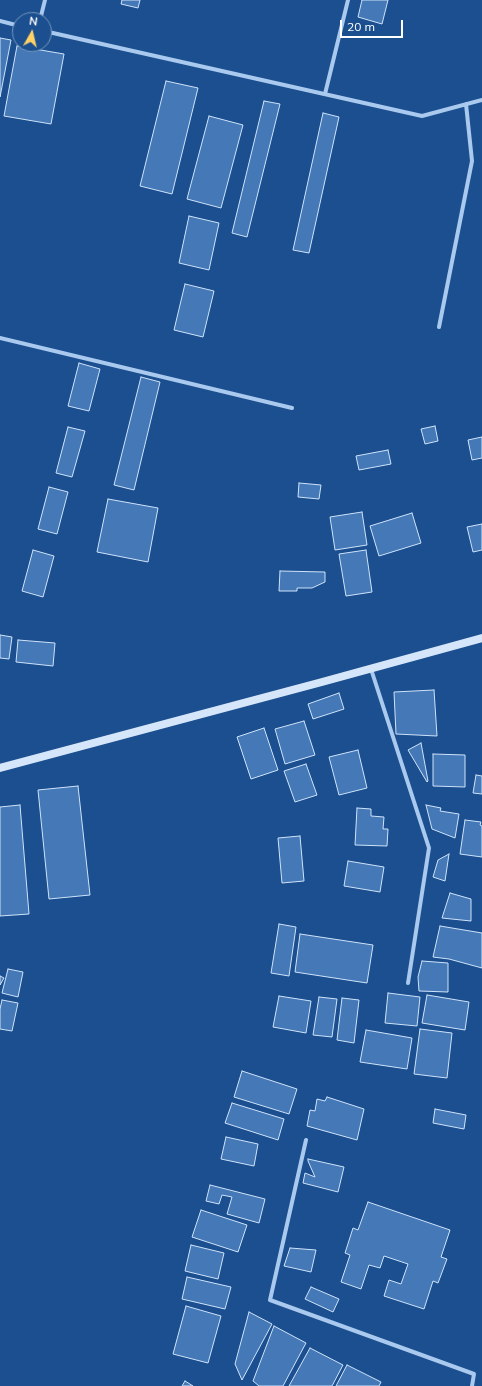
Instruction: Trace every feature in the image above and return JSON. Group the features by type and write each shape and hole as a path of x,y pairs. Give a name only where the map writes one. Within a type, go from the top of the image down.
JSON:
{"street":[{"path":"42,12 45,0"},
{"path":"325,94 348,0"},
{"path":"0,21 12,24"},
{"path":"52,33 422,116 482,100"},
{"path":"439,327 472,161 466,104"},
{"path":"0,338 292,408"},
{"path":"0,768 482,638"},
{"path":"371,669 428,848 408,983"},
{"path":"306,1140 270,1300 474,1374 472,1386"}],"building":[{"path":"122,0 140,0 138,8 121,4"},
{"path":"362,0 388,0 382,24 358,17"},
{"path":"0,38 11,40 0,97"},
{"path":"16,52 52,52 64,54 51,124 4,116"},
{"path":"166,81 198,88 172,194 140,186"},
{"path":"264,101 280,104 247,237 232,233"},
{"path":"323,113 339,117 309,253 293,250"},
{"path":"209,116 243,125 221,208 187,199"},
{"path":"189,216 219,223 209,270 179,263"},
{"path":"185,284 214,291 203,337 174,330"},
{"path":"79,363 100,369 89,411 68,406"},
{"path":"141,377 160,382 134,490 114,485"},
{"path":"435,426 438,441 425,444 421,429"},
{"path":"68,427 85,431 72,477 56,473"},
{"path":"482,437 482,458 472,460 468,440"},
{"path":"388,450 391,464 359,470 356,456"},
{"path":"299,483 321,485 319,499 298,497"},
{"path":"49,487 68,492 57,534 38,529"},
{"path":"108,499 158,508 148,562 97,552"},
{"path":"362,512 367,545 335,550 330,517"},
{"path":"412,513 421,543 379,556 370,526"},
{"path":"482,524 482,550 473,552 467,527"},
{"path":"33,550 54,556 43,597 22,591"},
{"path":"366,550 372,592 346,596 339,554"},
{"path":"280,571 325,572 325,582 312,588 297,588 297,591 279,591"},
{"path":"0,635 12,637 9,659 0,658"},
{"path":"18,640 55,643 53,666 16,662"},
{"path":"434,690 437,736 396,734 394,692"},
{"path":"339,693 344,709 313,719 308,704"},
{"path":"304,721 315,755 285,764 275,729"},
{"path":"264,728 278,770 251,779 237,737"},
{"path":"421,743 428,781 427,782 408,750"},
{"path":"358,750 367,788 339,795 329,757"},
{"path":"433,754 465,755 465,787 433,786"},
{"path":"306,764 317,795 295,802 284,771"},
{"path":"476,775 482,776 482,794 473,793"},
{"path":"78,786 90,895 49,899 38,790"},
{"path":"20,805 29,914 0,916 0,807"},
{"path":"426,805 441,808 440,811 459,814 455,838 432,829"},
{"path":"357,808 371,809 371,816 384,817 383,829 388,829 387,846 355,845"},
{"path":"465,820 481,822 482,857 460,854"},
{"path":"300,836 304,881 282,883 278,838"},
{"path":"449,854 445,881 433,877 438,860"},
{"path":"348,861 384,867 380,892 344,886"},
{"path":"450,893 471,899 471,921 442,918"},
{"path":"279,924 296,927 289,976 271,973"},
{"path":"440,926 482,933 482,968 449,959 433,957"},
{"path":"300,934 373,945 367,983 295,972"},
{"path":"422,961 448,963 448,992 419,991 418,977"},
{"path":"8,969 23,972 18,997 2,993"},
{"path":"0,976 4,978 0,985"},
{"path":"388,993 420,997 417,1026 385,1023"},
{"path":"427,995 469,1002 465,1030 422,1023"},
{"path":"279,996 311,1001 306,1033 273,1027"},
{"path":"319,997 337,999 332,1037 313,1035"},
{"path":"342,998 359,1000 354,1043 337,1040"},
{"path":"2,1000 18,1003 12,1031 0,1029 0,1009"},
{"path":"420,1029 452,1033 447,1078 414,1074"},
{"path":"366,1030 412,1038 407,1069 360,1062"},
{"path":"242,1071 297,1089 289,1114 234,1097"},
{"path":"327,1097 364,1109 357,1140 307,1126 310,1110 315,1111 317,1099 325,1101"},
{"path":"232,1103 284,1119 278,1140 225,1123"},
{"path":"435,1109 466,1115 464,1129 433,1123"},
{"path":"226,1137 258,1144 254,1166 221,1159"},
{"path":"308,1159 344,1167 338,1192 303,1183 305,1173 315,1177"},
{"path":"210,1185 265,1199 259,1223 227,1214 232,1197 222,1195 219,1204 206,1201"},
{"path":"368,1202 450,1230 441,1257 447,1259 438,1283 433,1281 424,1309 384,1296 389,1280 401,1284 408,1264 384,1256 380,1268 369,1265 361,1289 341,1282 350,1255 345,1253 353,1228 358,1230"},
{"path":"201,1210 247,1225 238,1252 192,1237"},
{"path":"191,1245 224,1253 218,1279 185,1271"},
{"path":"290,1248 316,1250 311,1272 284,1266"},
{"path":"187,1277 231,1287 225,1309 182,1299"},
{"path":"311,1287 339,1299 333,1312 305,1299"},
{"path":"186,1306 221,1316 208,1363 173,1354"},
{"path":"249,1312 272,1324 242,1380 235,1364"},
{"path":"274,1326 306,1343 283,1386 259,1386 253,1381"},
{"path":"310,1348 343,1365 332,1386 289,1386"},
{"path":"347,1365 381,1382 379,1386 336,1386"},
{"path":"185,1381 193,1386 182,1386"}]}
